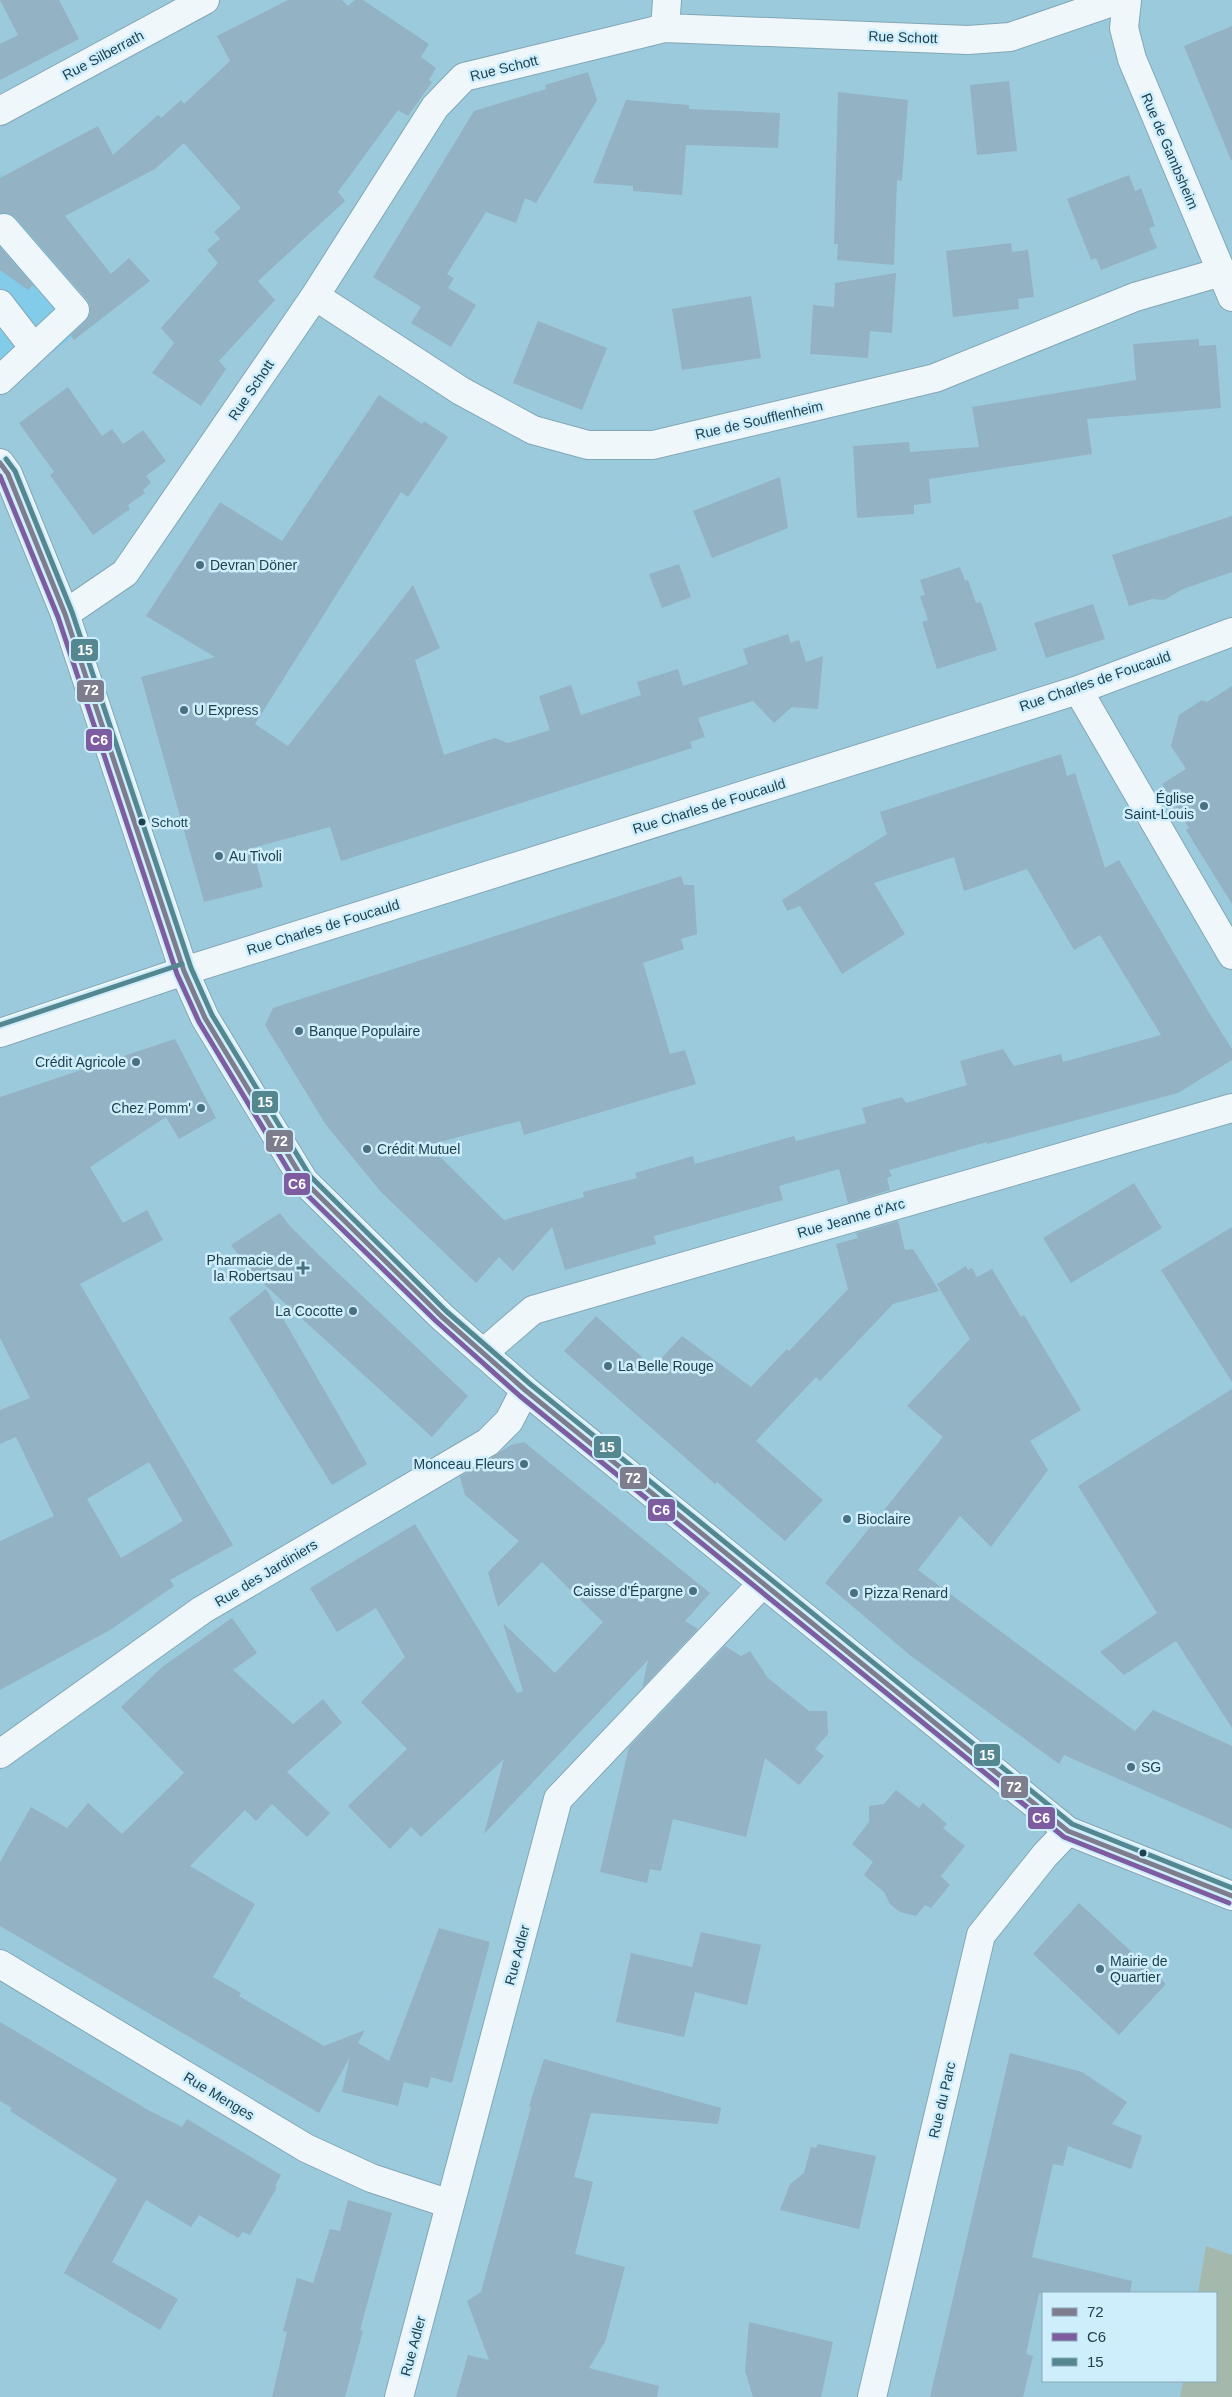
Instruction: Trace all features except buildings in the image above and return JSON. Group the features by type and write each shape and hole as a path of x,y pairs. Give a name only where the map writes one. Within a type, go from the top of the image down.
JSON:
{"street":[{"name":"Rue Silberrath","path":"0,111 205,0"},
{"path":"665,28 667,0"},
{"name":"Rue Schott","path":"64,614 125,573 315,296 435,107 464,77 665,28 968,40 1010,37 1118,0"},
{"name":"Rue de Gambsheim","path":"1127,0 1124,28 1132,59 1232,298"},
{"path":"0,230 4,228 75,310 0,380"},
{"name":"Rue de Soufflenheim","path":"315,296 461,391 533,430 588,445 653,445 935,378 1134,297 1221,272"},
{"path":"0,304 34,348"},
{"path":"0,463 8,474 64,614 184,971 205,1018 304,1181 441,1316 525,1390 1068,1832 1232,1896"},
{"name":"Rue Charles de Foucauld","path":"0,1033 184,971 1078,690 1232,632"},
{"path":"1078,690 1232,955"},
{"name":"Rue Jeanne d'Arc","path":"483,1353 533,1310 1232,1108"},
{"name":"Rue des Jardiniers","path":"0,1754 202,1610 488,1442 509,1421 525,1390"},
{"name":"Rue Adler","path":"400,2397 558,1799 762,1584"},
{"name":"Rue du Parc","path":"872,2397 981,1935 1045,1855 1068,1832"},
{"name":"Rue Menges","path":"0,1964 306,2148 371,2178 450,2204"}],"shaded area":[{"path":"0,174 95,320 0,392"}],"green space":[{"path":"1206,2246 1232,2255 1232,2397 1180,2397 1183,2382 1217,2382 1217,2292 1198,2292"}],"transit line":[{"name":"15","path":"6,459 15,471 72,612 191,968 212,1015 310,1176 446,1311 530,1384 1072,1824 1232,1888"},
{"name":"72","path":"0,463 8,474 65,614 184,971 205,1018 304,1181 441,1316 525,1390 1068,1831 1232,1896"},
{"name":"C6","path":"0,476 58,617 177,974 199,1022 298,1186 436,1321 520,1396 1064,1837 1229,1903"},
{"name":"15","path":"0,1025 182,964"}],"place":[{"name":"Devran Döner","path":"200,565"},
{"name":"U Express","path":"184,710"},
{"name":"Église Saint-Louis","path":"1204,806"},
{"name":"Schott","path":"142,822"},
{"name":"Au Tivoli","path":"219,856"},
{"name":"Banque Populaire","path":"299,1031"},
{"name":"Crédit Agricole","path":"136,1062"},
{"name":"Chez Pomm'","path":"201,1108"},
{"name":"Crédit Mutuel","path":"367,1149"},
{"name":"Pharmacie de la Robertsau","path":"303,1268"},
{"name":"La Cocotte","path":"353,1311"},
{"name":"La Belle Rouge","path":"608,1366"},
{"name":"Monceau Fleurs","path":"524,1464"},
{"name":"Bioclaire","path":"847,1519"},
{"name":"Caisse d'Épargne","path":"693,1591"},
{"name":"Pizza Renard","path":"854,1593"},
{"name":"SG","path":"1131,1767"},
{"name":"Mairie de Quartier","path":"1100,1969"}]}
